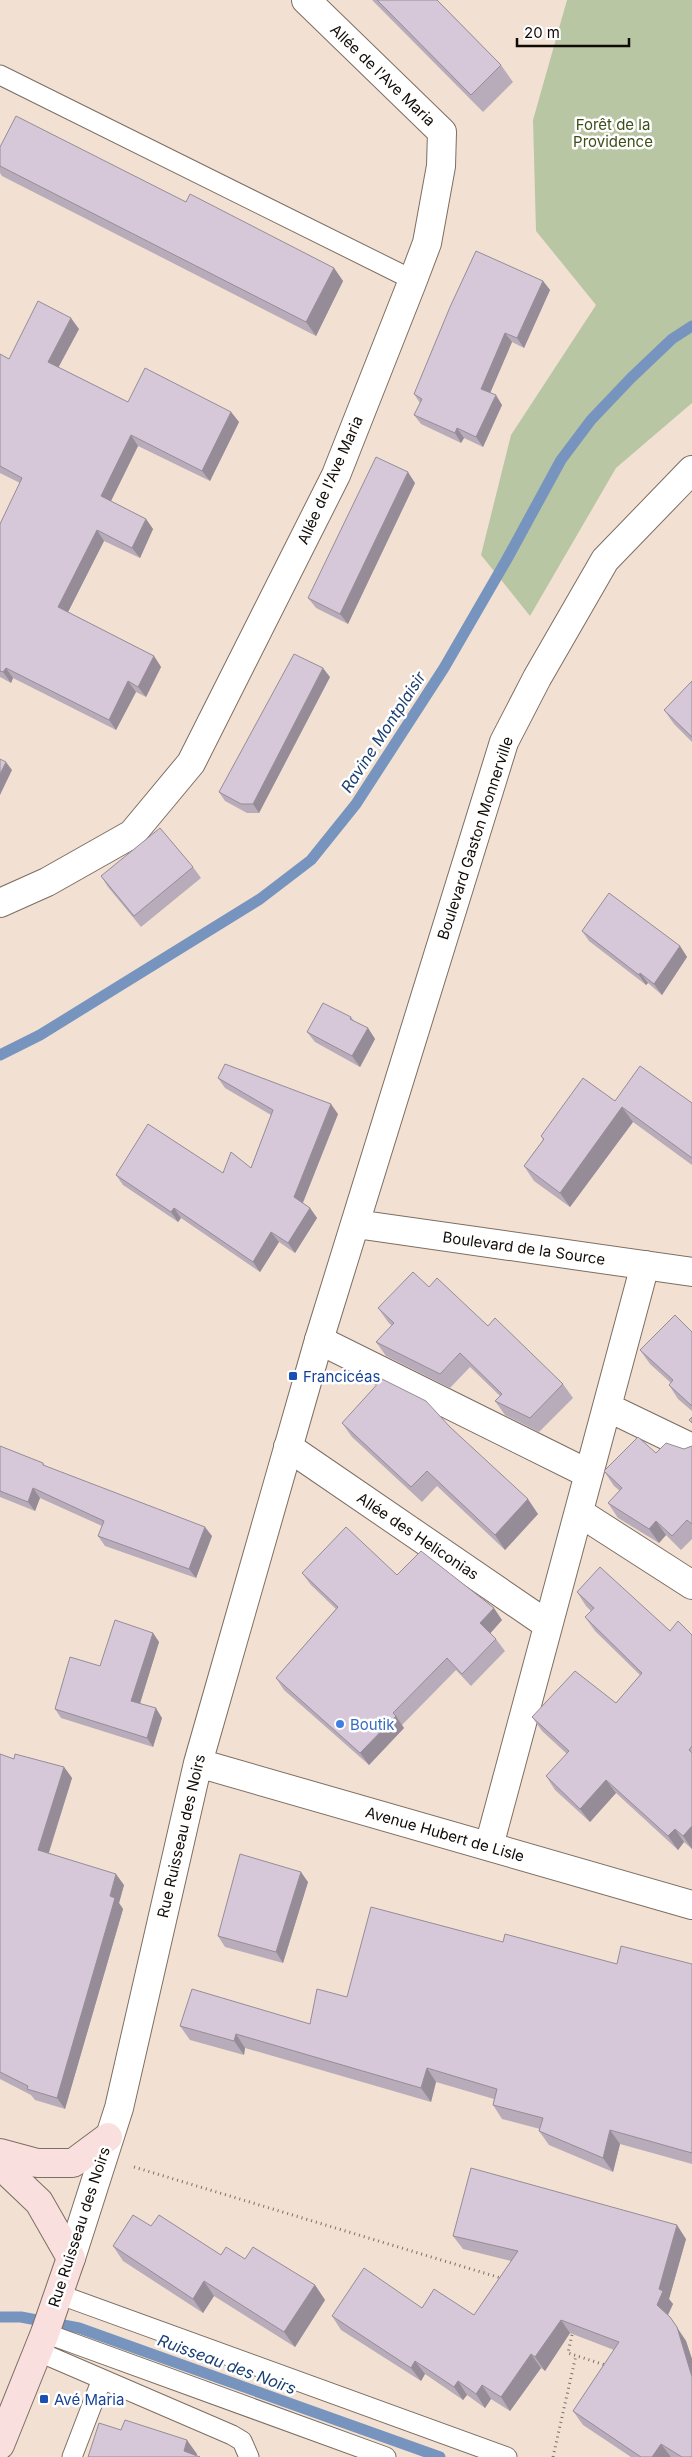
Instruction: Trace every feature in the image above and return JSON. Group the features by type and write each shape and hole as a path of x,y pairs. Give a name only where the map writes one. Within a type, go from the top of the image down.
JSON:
{"main road":[{"path":"0,2154 37,2163 73,2163 105,2147"},
{"path":"0,2166 39,2202 71,2258"},
{"name":"Rue Ruisseau des Noirs","path":"0,2445 41,2342 71,2258"}],"street":[{"name":"Allée de l'Ave Maria","path":"0,903 47,882 132,834 191,763 336,474 427,243 442,166 442,132 306,0"},
{"name":"Boulevard Gaston Monnerville","path":"356,1224 504,742 536,678 605,560 692,470"},
{"name":"Boulevard de la Source","path":"356,1224 692,1272"},
{"name":"Rue Ruisseau des Noirs","path":"71,2258 119,2108 198,1763 319,1340 356,1224"},
{"path":"489,1846 580,1513 645,1265"},
{"path":"319,1340 589,1474"},
{"path":"608,1407 692,1448"},
{"name":"Allée des Heliconias","path":"288,1447 548,1625"},
{"path":"580,1513 692,1585"},
{"name":"Avenue Hubert de Lisle","path":"198,1763 692,1905"}],"lane":[{"path":"0,75 413,280"},
{"path":"58,2294 508,2457"},
{"path":"41,2342 102,2379 232,2435 242,2441 249,2457"},
{"path":"41,2342 386,2457"},
{"path":"72,2457 102,2379"}],"path":[{"path":"105,2147 513,2282"},
{"path":"574,2328 568,2353 612,2367"},
{"path":"553,2457 576,2355"}],"green space":[{"name":"Forêt de la Providence","path":"567,0 692,0 692,403 616,468 530,616 481,555 511,435 596,305 536,231 533,120"}],"building":[{"path":"377,0 437,0 501,65 471,95"},
{"path":"16,116 186,202 190,194 334,268 306,322 0,166 0,147"},
{"path":"476,251 543,281 517,338 505,333 481,389 496,395 476,437 457,428 455,433 414,415 422,399 414,394 450,307"},
{"path":"38,301 71,318 48,362 128,402 145,368 231,412 202,471 131,435 101,496 146,519 132,548 97,530 58,607 154,656 138,687 128,681 109,720 6,668 3,672 0,671 0,524 22,478 0,466 0,354 9,359"},
{"path":"376,457 408,472 340,614 308,598"},
{"path":"294,654 323,668 253,804 241,804 219,792"},
{"path":"692,681 692,737 664,710"},
{"path":"0,759 6,762 0,774"},
{"path":"160,828 193,867 134,916 101,876"},
{"path":"609,893 680,946 654,984 640,973 639,975 582,931"},
{"path":"323,1003 368,1028 352,1056 307,1032"},
{"path":"225,1064 331,1104 294,1197 310,1208 288,1243 271,1232 253,1262 174,1208 171,1212 116,1175 148,1124 223,1173 231,1152 251,1168 273,1110 218,1078"},
{"path":"640,1066 692,1103 692,1158 622,1107 560,1193 524,1166 544,1139 541,1136 583,1078 615,1101"},
{"path":"413,1272 429,1287 437,1278 488,1326 495,1318 563,1384 530,1418 495,1401 502,1394 460,1353 440,1374 376,1342 394,1323 378,1308"},
{"path":"675,1315 692,1332 692,1406 669,1385 673,1380 640,1350"},
{"path":"382,1379 426,1401 450,1427 528,1499 495,1535 427,1471 411,1487 342,1423"},
{"path":"638,1437 656,1453 666,1443 684,1449 692,1446 692,1524 687,1520 672,1536 656,1521 649,1529 608,1503 622,1488 604,1471"},
{"path":"0,1446 43,1463 43,1465 205,1527 189,1569 98,1536 104,1521 33,1488 28,1502 0,1491"},
{"path":"346,1527 397,1575 421,1551 494,1608 480,1623 496,1639 462,1674 447,1658 393,1713 396,1716 360,1753 276,1678 338,1607 302,1573"},
{"path":"600,1567 670,1631 678,1621 692,1635 692,1746 689,1750 692,1753 692,1826 683,1836 675,1829 668,1836 606,1780 580,1809 546,1776 569,1751 532,1717 575,1671 616,1703 642,1673 585,1617 594,1608 577,1592"},
{"path":"115,1620 153,1633 131,1701 156,1708 147,1738 55,1709 70,1657 100,1666"},
{"path":"0,1754 14,1759 15,1754 64,1767 38,1850 116,1874 110,1896 115,1898 57,2098 27,2089 28,2086 0,2072"},
{"path":"240,1854 301,1872 276,1952 218,1936"},
{"path":"371,1907 503,1942 505,1934 617,1964 621,1946 692,1964 692,2153 610,2130 603,2158 539,2131 543,2118 493,2105 497,2089 427,2068 421,2088 236,2034 234,2041 180,2026 192,1989 310,2024 317,1989 347,1997"},
{"path":"471,2168 677,2225 659,2289 663,2291 657,2305 670,2317 677,2327 692,2377 692,2457 682,2457 661,2444 652,2457 641,2457 573,2411 619,2342 561,2320 535,2357 531,2354 501,2397 482,2385 476,2394 458,2381 454,2387 415,2361 411,2368 332,2316 364,2268 422,2308 434,2289 474,2315 518,2251 453,2236"},
{"path":"133,2215 151,2226 159,2215 221,2255 226,2247 245,2259 253,2247 315,2285 284,2332 204,2281 193,2299 113,2246"},
{"path":"125,2420 187,2440 184,2451 200,2457 88,2457 99,2423 121,2430"}],"waterway":[{"name":"Ravine Montplaisir","path":"0,1055 40,1035 260,899 311,860 356,804 444,668 561,460 591,420 631,378 672,339 692,326"},
{"name":"Ruisseau des Noirs","path":"0,2317 21,2317 79,2328 440,2457"}],"place":[{"name":"Francicéas","path":"293,1376"},
{"name":"Boutik","path":"340,1724"},
{"name":"Avé Maria","path":"44,2399"}]}
